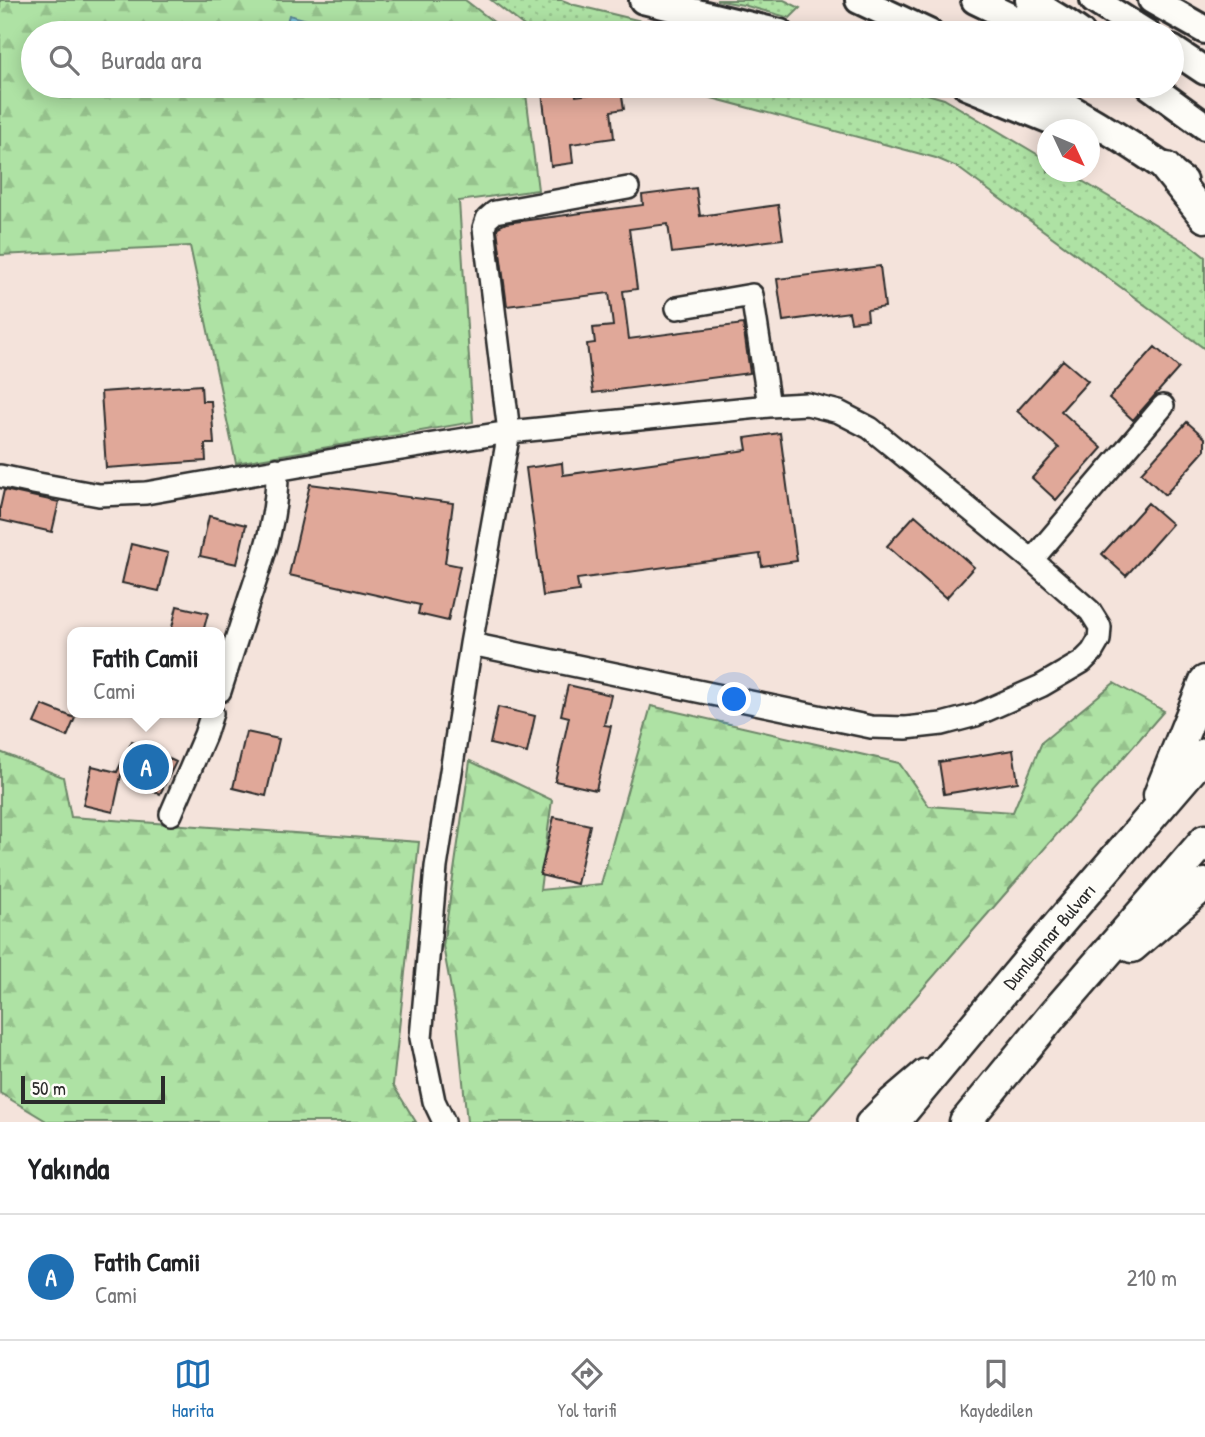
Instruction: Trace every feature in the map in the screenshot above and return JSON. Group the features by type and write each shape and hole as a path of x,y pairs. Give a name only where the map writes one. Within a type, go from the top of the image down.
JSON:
{"highway":[{"path":"1166,168 1205,217"},
{"path":"1149,818 1205,681"},
{"name":"Dumlupınar Bulvarı","path":"894,1122 1205,754"},
{"path":"966,1122 1052,1016 1205,840"},
{"path":"1052,1016 1205,884"}],"main road":[{"path":"643,0 730,21"},
{"path":"859,0 904,21"},
{"path":"975,0 1018,21"},
{"path":"1029,0 1064,21"},
{"path":"1094,0 1127,21"},
{"path":"1152,0 1205,30"},
{"path":"1184,57 1205,71"},
{"path":"1001,98 1050,119"},
{"path":"1051,98 1166,168 1205,197"},
{"path":"1167,98 1205,126"},
{"path":"1100,140 1166,168"}],"street":[{"path":"444,1122 434,1101 421,1038 436,867 471,644 509,432 484,233 485,223 495,212 628,188"},
{"path":"677,308 752,295 769,406"},
{"path":"0,476 99,495 146,493 509,432 807,404 839,412 870,428 1032,560 1090,611 1100,626 1099,640 1092,652 1082,662 1041,686 976,715 942,724 906,728 871,727 471,644"},
{"path":"1032,560 1163,406"},
{"path":"225,673 270,535 278,488 277,470"},
{"path":"172,814 210,718"},
{"path":"867,1122 976,1025"}],"green space":[{"path":"0,0 465,0 492,21 21,21 21,98 526,98 538,190 459,201 473,422 236,463 190,246 0,255"},
{"path":"491,0 562,0 641,21 518,21"},
{"path":"716,0 784,0 800,8 790,18"},
{"path":"712,98 944,99 1037,154 1037,182 1084,182 1190,245 1205,257 1205,349 957,167 936,158"},
{"path":"1114,683 1164,711 807,1122 467,1122 457,1021 443,946 470,761 552,800 540,890 601,884 651,706 899,763 929,806 1013,812 1042,742"},
{"path":"0,752 63,777 71,817 419,842 393,1085 416,1122 48,1122 0,1093"}],"water":[{"path":"289,15 311,21 287,21"}],"building":[{"path":"543,98 622,98 624,109 611,111 614,138 571,144 573,163 551,166"},
{"path":"696,188 700,216 778,205 783,239 672,253 668,224 629,229 637,289 623,291 629,339 743,324 750,373 593,393 587,344 595,343 593,328 613,326 609,293 507,306 498,227 506,223 643,205 642,195"},
{"path":"880,266 885,307 867,310 868,320 851,322 849,312 783,321 777,279"},
{"path":"1155,347 1179,368 1133,420 1109,398"},
{"path":"1063,360 1088,381 1061,411 1102,448 1056,500 1032,478 1059,448 1017,411"},
{"path":"201,385 202,401 211,401 214,444 205,444 206,461 106,468 101,392"},
{"path":"1187,422 1205,438 1205,450 1165,495 1141,473"},
{"path":"780,433 797,561 762,566 760,554 577,579 579,591 543,596 526,468 562,463 563,475 747,450 745,438"},
{"path":"310,484 453,503 445,563 460,566 448,621 418,614 420,605 289,575"},
{"path":"4,490 59,502 52,532 0,520"},
{"path":"1148,503 1172,524 1126,576 1102,554"},
{"path":"915,515 974,567 946,598 887,546"},
{"path":"209,516 246,525 237,564 200,556"},
{"path":"131,544 168,553 159,591 122,583"},
{"path":"177,606 208,613 204,627 172,627"},
{"path":"568,685 611,695 604,725 611,726 596,790 555,781 569,717 561,715"},
{"path":"42,705 67,715 67,718 75,718 67,737 34,723"},
{"path":"498,707 535,716 527,753 490,744"},
{"path":"246,732 279,739 266,796 233,788"},
{"path":"132,741 176,762 160,794 121,775 113,812 83,805 92,766 117,772"},
{"path":"1013,750 1018,782 944,794 939,762"},
{"path":"554,817 590,825 577,884 540,875"}],"place":[{"name":"Fatih Camii","path":"146,767"}]}
